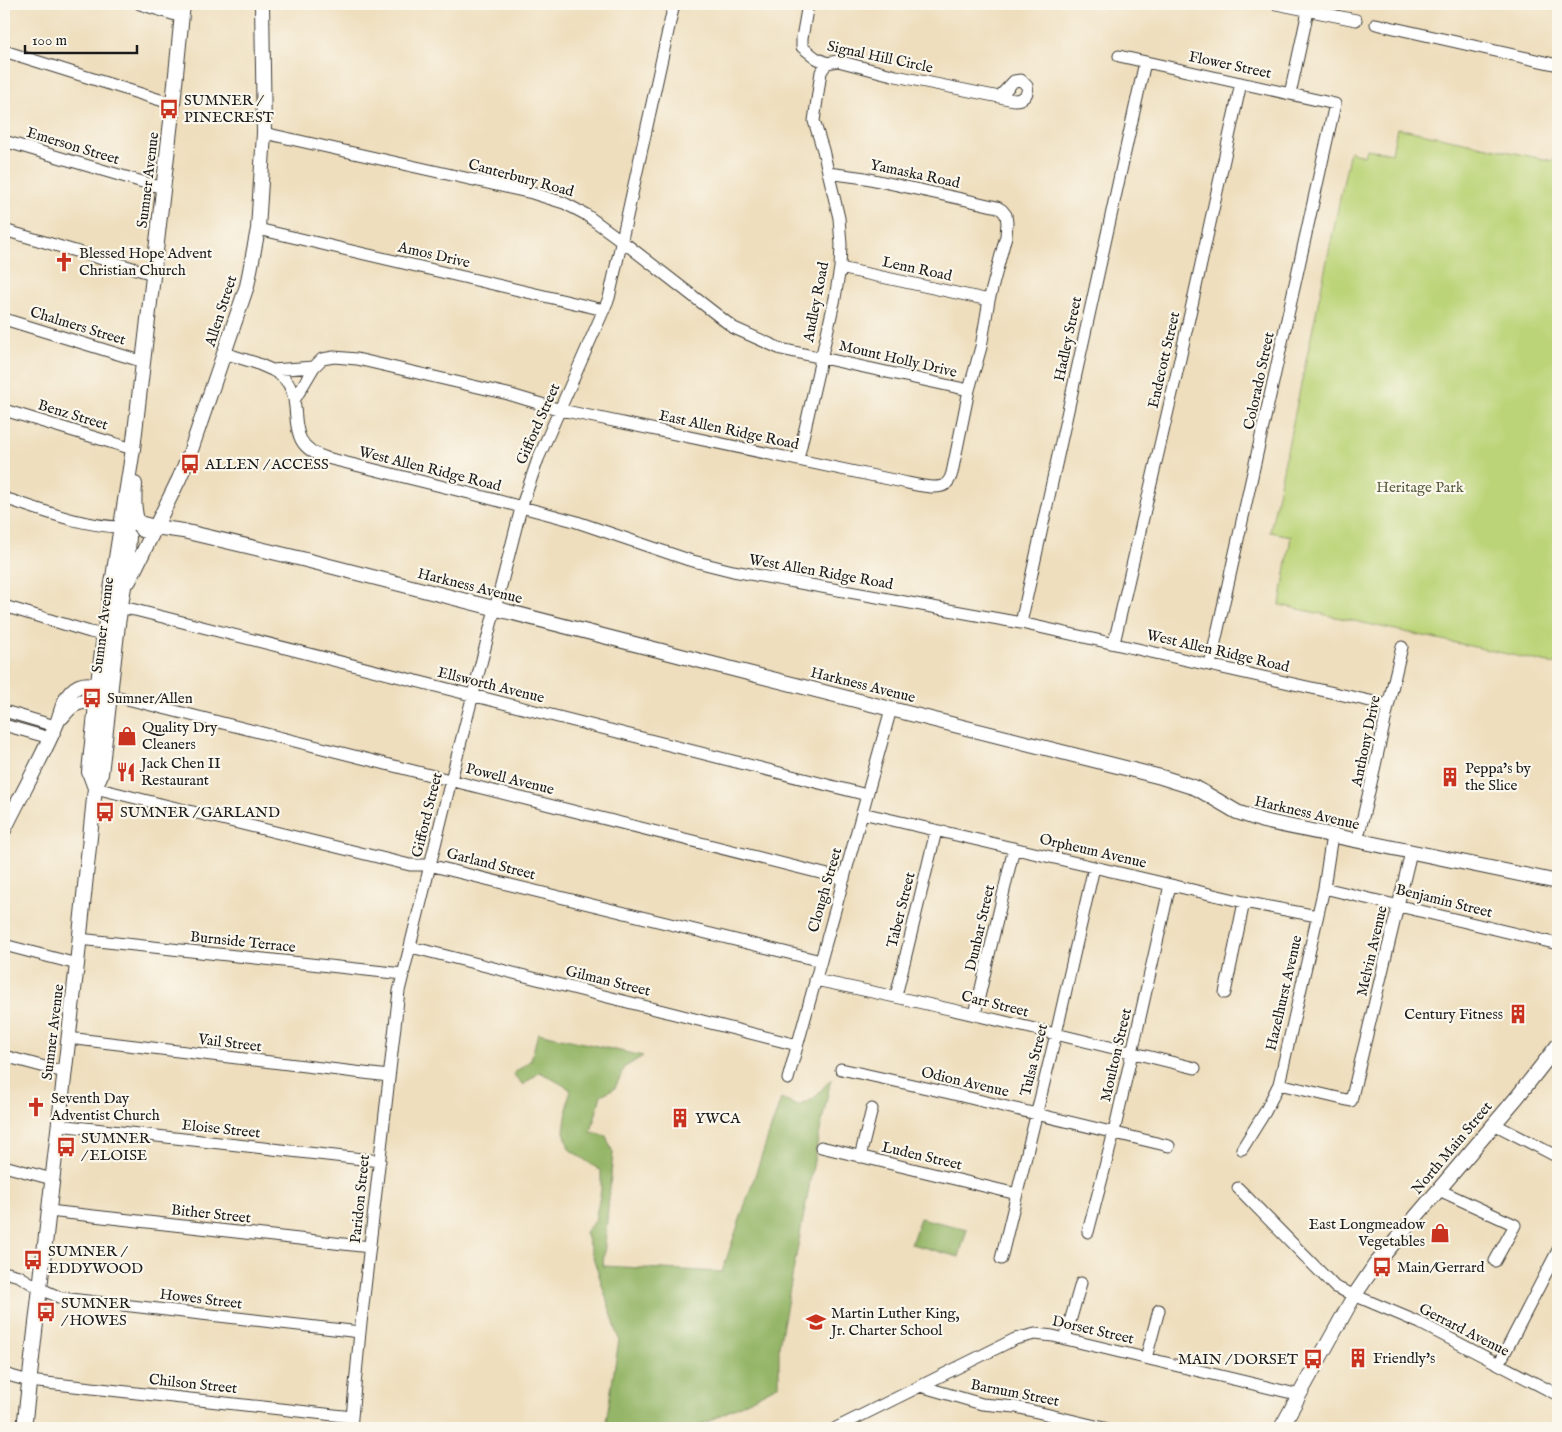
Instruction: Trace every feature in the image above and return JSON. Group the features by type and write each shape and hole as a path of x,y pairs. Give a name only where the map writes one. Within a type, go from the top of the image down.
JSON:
{"main road":[{"name":"Allen Street","path":"114,607 132,575 145,527 188,460 247,286 258,229 264,133 262,4"},
{"name":"Sumner Avenue","path":"24,1428 77,964 95,788 101,774 110,694 114,607 121,527 144,362 182,10"},
{"name":"Sumner Avenue","path":"133,449 136,474 135,505 145,527"},
{"name":"Harkness Avenue","path":"121,527 129,523 145,527 190,532 302,558 495,609 1161,777 1196,788 1246,816 1263,821 1558,882"},
{"name":"Sumner Avenue","path":"95,788 89,772 96,703 104,635 114,607"},
{"path":"4,830 72,692 84,685 98,685 110,694 96,703 82,702 72,706 54,729"},
{"name":"North Main Street","path":"1280,1428 1354,1296 1384,1253 1535,1076 1558,1044"}],"street":[{"path":"140,4 182,10"},
{"name":"Gifford Street","path":"403,974 521,508 538,459 609,298 674,4"},
{"name":"Signal Hill Circle","path":"808,4 802,47 816,58 827,62 838,61 913,80 998,96"},
{"path":"1276,4 1356,20"},
{"path":"1290,94 1308,11"},
{"path":"1376,24 1558,64"},
{"path":"4,51 173,104"},
{"name":"Flower Street","path":"1119,56 1336,104"},
{"name":"Audley Road","path":"798,459 835,298 840,268 840,223 820,138 814,121 821,72 827,62"},
{"name":"Hadley Street","path":"1021,623 1145,62"},
{"name":"Endecott Street","path":"1114,643 1241,82"},
{"name":"Colorado Street","path":"1210,665 1336,104"},
{"name":"Canterbury Road","path":"264,133 410,165 550,199 572,207 622,241 734,328"},
{"name":"Emerson Street","path":"4,141 163,188"},
{"name":"Yamaska Road","path":"828,173 865,178 994,206"},
{"name":"East Allen Ridge Road","path":"224,353 272,370 314,367 325,358 351,358 508,394 561,410 932,487 943,486 948,482 952,473 989,300 1006,236 1007,223 1005,213 994,206"},
{"name":"Amos Drive","path":"258,229 604,310"},
{"path":"4,230 153,274"},
{"name":"Lenn Road","path":"840,268 989,300"},
{"name":"Chalmers Street","path":"4,319 144,362"},
{"name":"Mount Holly Drive","path":"734,328 781,349 969,390"},
{"path":"295,400 314,367"},
{"name":"West Allen Ridge Road","path":"272,370 286,380 293,391 298,433 304,445 315,454 333,460 574,521 689,560 733,571 1021,623 1388,705"},
{"name":"Benz Street","path":"4,410 133,449"},
{"path":"4,498 77,521 121,527"},
{"path":"4,606 104,635"},
{"name":"Ellsworth Avenue","path":"114,607 265,642 867,795"},
{"name":"Anthony Drive","path":"1357,841 1370,795 1402,647"},
{"name":"Powell Avenue","path":"110,694 844,879"},
{"name":"Clough Street","path":"788,1079 891,709"},
{"path":"4,711 54,729"},
{"path":"4,725 54,729"},
{"name":"Garland Street","path":"95,788 410,865 430,865 821,961"},
{"name":"Orpheum Avenue","path":"862,814 1244,902 1317,916"},
{"name":"Taber Street","path":"896,996 936,831"},
{"name":"Hazelhurst Avenue","path":"1242,1150 1279,1084 1324,888 1332,835"},
{"name":"Dunbar Street","path":"975,1014 1014,848"},
{"name":"Melvin Avenue","path":"1279,1084 1351,1101 1411,852"},
{"name":"Tulsa Street","path":"1001,1259 1056,1034 1094,867"},
{"name":"Moulton Street","path":"1088,1232 1114,1132 1170,885"},
{"name":"Benjamin Street","path":"1324,888 1558,944"},
{"path":"1225,993 1244,902"},
{"name":"Burnside Terrace","path":"79,940 403,974"},
{"path":"4,945 77,964"},
{"name":"Gilman Street","path":"410,947 797,1045"},
{"name":"Paridon Street","path":"352,1422 360,1332 389,1076 403,974"},
{"name":"Carr Street","path":"815,980 975,1014 1195,1068"},
{"name":"Vail Street","path":"68,1038 389,1076"},
{"path":"4,1056 64,1072"},
{"name":"Odion Avenue","path":"841,1070 949,1093 1169,1146"},
{"path":"860,1157 872,1108"},
{"path":"1494,1124 1558,1157"},
{"name":"Eloise Street","path":"58,1125 380,1161"},
{"name":"Luden Street","path":"821,1148 1017,1194"},
{"path":"4,1166 52,1179"},
{"name":"Gerrard Avenue","path":"1238,1188 1335,1288 1420,1323 1558,1395"},
{"path":"1439,1190 1515,1224 1495,1261"},
{"name":"Bither Street","path":"49,1211 370,1247"},
{"path":"1499,1364 1558,1250"},
{"name":"Howes Street","path":"4,1272 28,1280 39,1288 61,1298 360,1332"},
{"path":"1065,1339 1081,1283"},
{"path":"1146,1358 1159,1310"},
{"name":"Dorset Street","path":"836,1428 1021,1336 1039,1334 1300,1394"},
{"name":"Chilson Street","path":"4,1374 29,1380 352,1422"},
{"name":"Barnum Street","path":"920,1386 985,1404 1016,1407 1104,1428"}],"green space":[{"name":"Heritage Park","path":"1397,128 1553,161 1558,149 1558,665 1280,605 1291,536 1270,532 1350,151 1364,156 1366,149 1392,153"},
{"path":"538,1033 643,1056 625,1067 615,1088 601,1095 591,1132 606,1136 613,1153 603,1266 722,1272 781,1099 798,1106 813,1099 831,1079 779,1346 779,1385 696,1428 605,1428 619,1340 585,1232 595,1221 601,1190 601,1171 569,1149 564,1131 570,1089 540,1072 523,1085 513,1074 531,1060"},
{"path":"920,1218 967,1229 959,1257 911,1244"}],"place":[{"name":"SUMNER / PINECREST","path":"169,109"},
{"name":"Blessed Hope Advent Christian Church","path":"64,262"},
{"name":"ALLEN / ACCESS","path":"190,464"},
{"name":"Sumner/Allen","path":"92,698"},
{"name":"Quality Dry Cleaners","path":"127,736"},
{"name":"Jack Chen II Restaurant","path":"126,772"},
{"name":"Peppa's by the Slice","path":"1450,777"},
{"name":"SUMNER / GARLAND","path":"105,812"},
{"name":"Century Fitness","path":"1518,1014"},
{"name":"Seventh Day Adventist Church","path":"36,1107"},
{"name":"YWCA","path":"680,1118"},
{"name":"SUMNER / ELOISE","path":"66,1147"},
{"name":"East Longmeadow Vegetables","path":"1440,1233"},
{"name":"SUMNER / EDDYWOOD","path":"33,1260"},
{"name":"Main/Gerrard","path":"1382,1267"},
{"name":"SUMNER / HOWES","path":"46,1312"},
{"name":"Martin Luther King, Jr. Charter School","path":"816,1322"},
{"name":"Friendly's","path":"1358,1358"},
{"name":"MAIN / DORSET","path":"1313,1359"}]}
